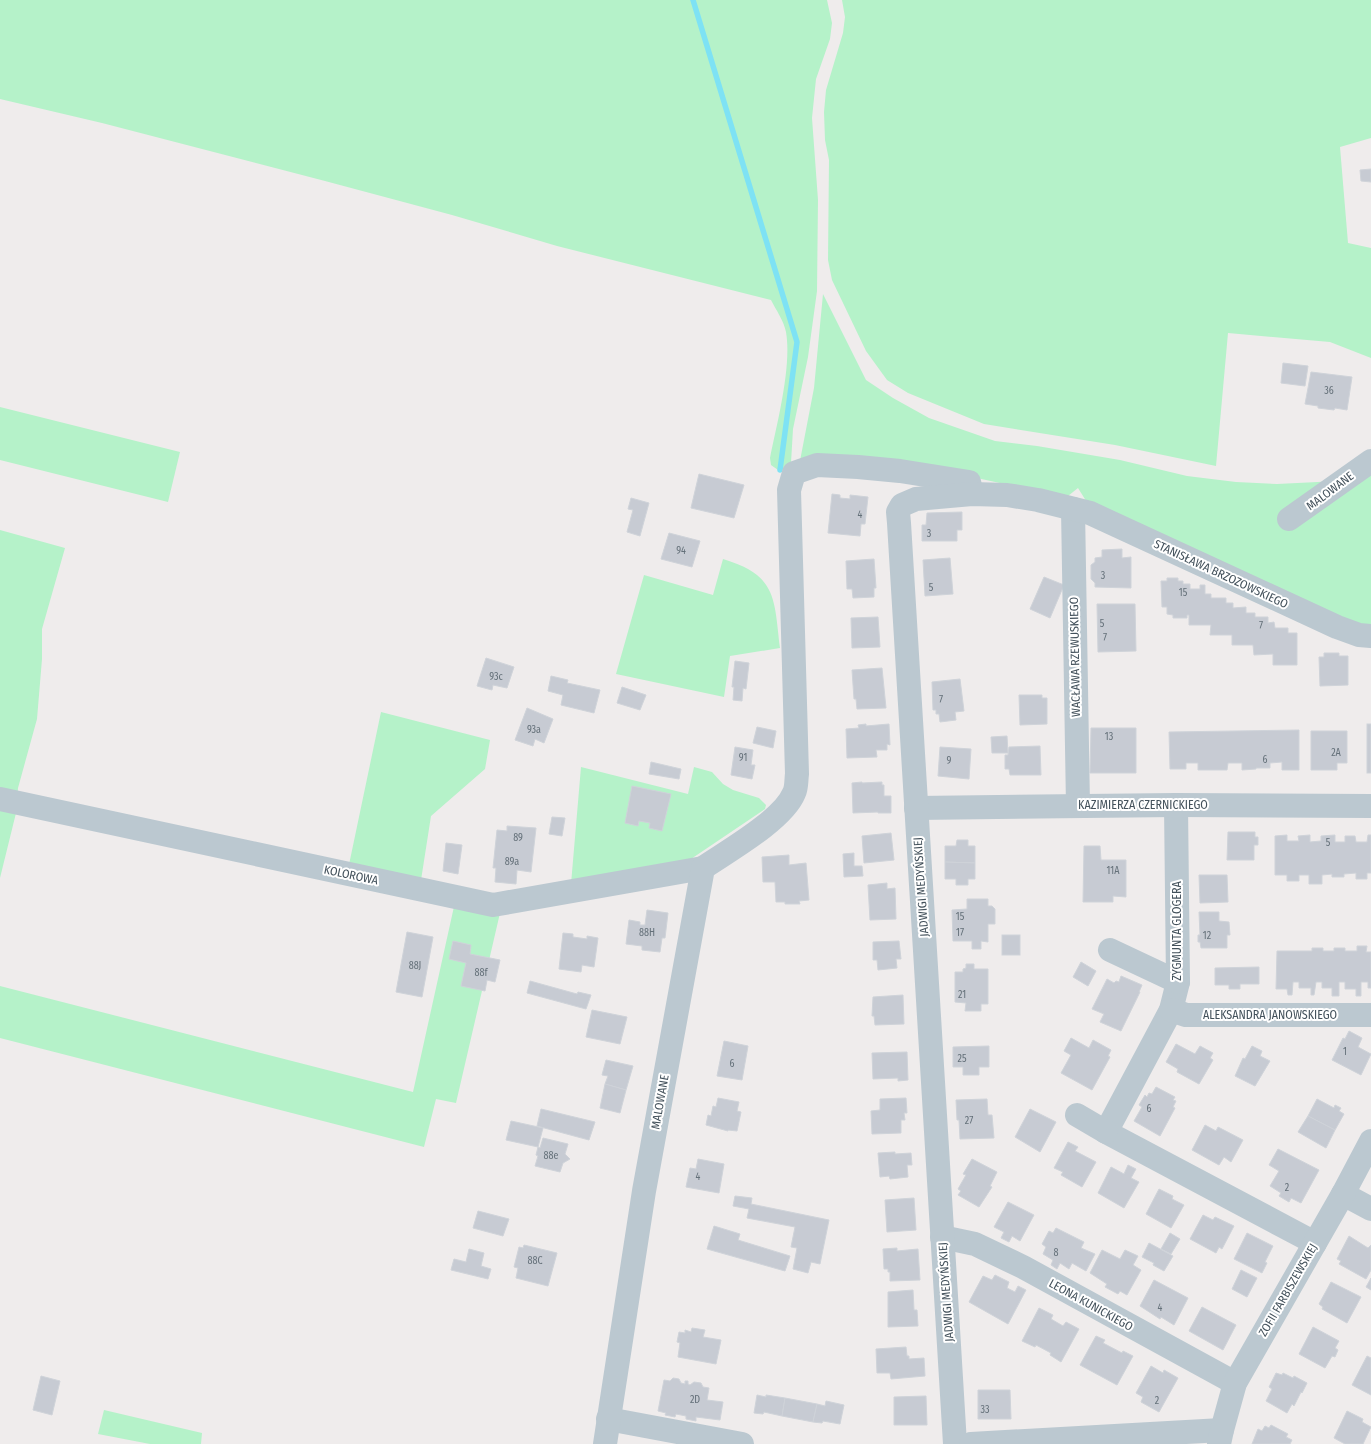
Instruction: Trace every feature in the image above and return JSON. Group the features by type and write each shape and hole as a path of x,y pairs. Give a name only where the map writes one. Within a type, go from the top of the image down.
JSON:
{"street":[{"name":"MALOWANE","path":"1289,519 1371,462"},
{"path":"703,868 773,820 795,792 797,774 789,490 794,473 817,465 900,471 969,482 972,494"},
{"name":"JADWIGI MEDYŃSKIEJ","path":"955,1444 898,512 902,505 916,499 972,494 1007,495 1038,500 1073,509"},
{"name":"STANISŁAWA BRZOZOWSKIEGO","path":"1073,509 1090,513 1337,627 1360,635 1371,636"},
{"name":"WACŁAWA RZEWUSKIEGO","path":"1073,509 1078,806"},
{"name":"KOLOROWA","path":"0,799 494,905 703,868"},
{"name":"KAZIMIERZA CZERNICKIEGO","path":"916,808 1176,805 1371,806"},
{"name":"ZYGMUNTA GLOGERA","path":"1106,1132 1170,1010 1178,982 1176,805"},
{"name":"MALOWANE","path":"605,1444 644,1191 703,868"},
{"path":"1110,950 1178,982"},
{"name":"ALEKSANDRA JANOWSKIEGO","path":"1170,1010 1186,1015 1371,1015"},
{"path":"1077,1116 1315,1243"},
{"name":"ZOFII FARBISZEWSKIEJ","path":"1220,1437 1235,1383 1344,1194 1371,1141"},
{"path":"1344,1194 1371,1209"},
{"name":"LEONA KUNICKIEGO","path":"942,1237 975,1244 1023,1267 1235,1383"},
{"path":"608,1419 742,1444"},
{"path":"971,1444 1220,1437"}],"green space":[{"path":"0,0 827,0 832,23 830,39 816,79 812,118 818,200 817,291 808,357 793,429 791,463 784,470 778,470 771,465 770,458 783,395 787,361 785,328 771,300 557,246 452,215 325,181 102,123 0,99"},
{"path":"842,0 1371,0 1371,138 1340,147 1348,243 1371,248 1371,358 1330,342 1228,333 1216,466 1115,445 984,424 908,393 887,380 866,351 832,280 828,260 829,160 825,140 824,112 826,90 843,33 845,17"},
{"path":"823,294 866,380 929,418 995,441 1120,460 1187,476 1236,482 1277,484 1358,480 1371,473 1371,629 1354,626 1088,504 1078,488 1068,496 913,464 799,466 814,388"},
{"path":"0,407 180,452 168,502 0,460"},
{"path":"0,530 65,548 42,629 42,659 37,719 18,788 16,813 0,878"},
{"path":"723,559 741,565 754,573 770,591 774,602 780,648 730,656 724,697 616,674 644,575 713,595"},
{"path":"381,712 490,740 485,769 431,816 419,893 346,879"},
{"path":"581,767 688,794 694,767 712,772 723,784 733,790 759,798 766,805 765,809 688,861 571,884"},
{"path":"455,902 500,913 456,1103 436,1099 424,1147 0,1038 0,986 413,1092"},
{"path":"104,1410 202,1433 201,1444 150,1444 98,1434"}],"building":[{"path":"1371,169 1371,182 1361,181 1360,170"},
{"path":"1283,363 1308,366 1305,386 1281,383"},
{"path":"1311,372 1352,377 1347,410 1318,408 1318,406 1305,404"},
{"path":"699,474 744,485 734,518 691,508"},
{"path":"832,494 840,495 840,498 850,499 850,495 868,497 865,524 861,524 860,536 828,533"},
{"path":"631,498 649,503 640,536 627,532 633,510 628,509"},
{"path":"962,512 962,530 957,530 957,541 922,541 922,525 926,525 927,513"},
{"path":"669,533 700,541 692,567 661,559"},
{"path":"1122,549 1122,558 1131,557 1131,588 1095,587 1095,583 1091,579 1091,565 1095,562 1095,558 1102,557 1102,550"},
{"path":"950,558 953,594 925,596 923,560"},
{"path":"874,559 876,588 874,588 874,597 853,598 852,589 847,589 846,561"},
{"path":"1044,577 1064,585 1050,618 1030,609"},
{"path":"1167,578 1178,578 1178,581 1183,581 1183,584 1190,584 1190,589 1200,589 1200,585 1205,585 1205,594 1211,594 1211,598 1226,598 1226,603 1233,603 1233,608 1246,607 1246,613 1255,613 1255,617 1268,617 1268,623 1274,622 1275,628 1288,628 1288,633 1297,633 1297,665 1273,665 1273,654 1254,655 1253,645 1232,645 1232,635 1210,635 1211,625 1189,625 1189,615 1187,615 1187,618 1173,618 1173,615 1167,614 1167,607 1162,607 1161,581 1167,581"},
{"path":"1097,604 1135,604 1136,651 1098,652"},
{"path":"878,617 880,647 852,648 851,618"},
{"path":"1324,653 1339,653 1339,656 1348,656 1348,685 1320,686 1319,657 1324,657"},
{"path":"486,658 514,667 507,688 493,685 492,690 477,686"},
{"path":"735,661 749,663 746,689 743,688 742,701 733,700 734,687 732,687"},
{"path":"882,668 886,708 857,709 856,699 854,699 852,670"},
{"path":"551,676 568,680 567,683 600,690 594,713 561,705 563,695 548,691"},
{"path":"960,679 964,711 955,712 956,720 940,722 939,714 936,714 936,710 933,710 932,682"},
{"path":"622,687 646,695 640,710 617,703"},
{"path":"1019,695 1042,695 1042,698 1047,698 1047,724 1020,725"},
{"path":"527,708 553,719 544,743 535,739 533,746 515,740"},
{"path":"866,724 866,726 889,724 890,745 887,744 887,750 876,750 877,757 847,758 846,729 859,728 858,725"},
{"path":"1367,724 1371,724 1371,773 1367,773"},
{"path":"757,727 776,731 773,748 753,743"},
{"path":"1091,728 1136,728 1136,773 1090,773"},
{"path":"1299,730 1299,770 1282,770 1282,762 1270,763 1270,768 1242,770 1242,763 1228,763 1227,770 1198,770 1198,763 1186,763 1186,769 1170,769 1169,732"},
{"path":"1311,731 1347,731 1347,763 1337,763 1337,770 1311,770"},
{"path":"1007,736 1008,753 992,753 991,737"},
{"path":"1040,746 1041,775 1010,775 1009,769 1005,769 1005,755 1008,755 1009,747"},
{"path":"735,747 753,750 751,765 755,765 752,779 731,775"},
{"path":"940,747 971,749 969,779 938,776"},
{"path":"651,762 681,769 679,779 649,774"},
{"path":"882,782 882,785 884,785 884,796 891,796 891,813 853,813 852,783"},
{"path":"632,786 671,794 662,831 649,828 650,823 639,821 638,826 625,823"},
{"path":"552,817 565,818 562,836 549,834"},
{"path":"507,826 536,828 531,872 517,870 516,884 495,882 496,868 493,868 497,830 507,831"},
{"path":"1228,832 1255,832 1255,837 1258,837 1258,845 1254,845 1254,860 1227,860"},
{"path":"891,833 894,860 864,863 862,836"},
{"path":"1287,835 1287,841 1299,841 1298,836 1310,835 1310,842 1321,841 1321,836 1335,835 1335,842 1345,842 1345,836 1355,836 1356,842 1367,842 1368,835 1371,835 1371,873 1367,873 1367,879 1356,879 1356,873 1344,874 1344,877 1332,877 1332,874 1322,875 1322,884 1309,884 1309,875 1299,875 1299,881 1287,881 1287,875 1275,875 1275,836"},
{"path":"957,840 968,840 968,846 975,846 975,863 945,862 945,846 956,846"},
{"path":"446,843 462,845 458,874 443,871"},
{"path":"1084,846 1100,846 1101,860 1126,860 1126,897 1113,896 1113,902 1083,902"},
{"path":"854,853 854,866 862,866 863,876 844,877 843,854"},
{"path":"789,855 789,865 806,863 809,900 799,901 800,904 776,902 775,882 763,882 762,857"},
{"path":"945,862 975,863 975,879 968,879 968,885 956,885 956,879 945,879"},
{"path":"1199,875 1227,875 1228,902 1200,903"},
{"path":"887,883 887,889 895,888 896,919 870,920 868,885"},
{"path":"967,899 988,899 988,906 992,906 995,909 995,924 988,924 988,942 981,941 981,949 972,949 972,941 953,941 952,910 967,909"},
{"path":"647,910 668,913 665,938 662,938 660,952 642,950 642,946 626,944 629,920 645,925"},
{"path":"1199,912 1219,912 1219,921 1229,922 1230,935 1227,935 1227,948 1201,948 1200,942 1198,942 1198,935 1200,935"},
{"path":"407,932 433,937 422,997 396,992"},
{"path":"563,933 587,939 587,936 598,938 594,967 582,965 581,972 559,969"},
{"path":"1002,935 1020,935 1020,955 1002,955"},
{"path":"453,941 471,945 470,954 500,960 495,982 487,980 485,991 461,986 466,963 449,959"},
{"path":"899,941 901,959 896,959 897,968 878,970 877,960 873,960 873,942"},
{"path":"1357,946 1367,946 1366,952 1371,952 1371,988 1368,988 1368,982 1361,982 1361,996 1356,996 1356,989 1345,989 1345,982 1339,982 1339,996 1332,996 1332,988 1322,988 1322,982 1316,982 1314,995 1311,995 1311,988 1299,988 1299,982 1293,982 1292,995 1288,995 1287,989 1276,989 1277,951 1312,951 1312,948 1323,948 1323,951 1334,951 1334,948 1345,948 1345,951 1357,951"},
{"path":"1081,962 1096,971 1088,986 1073,977"},
{"path":"966,964 974,964 974,969 988,969 988,1004 981,1004 981,1011 965,1011 966,1003 955,1002 955,972 963,972"},
{"path":"1259,967 1259,984 1240,984 1240,989 1229,989 1229,985 1215,985 1215,968"},
{"path":"1121,976 1142,985 1121,1031 1100,1022 1104,1014 1092,1009 1107,979 1114,983 1116,981 1119,982"},
{"path":"530,981 577,994 578,992 591,995 586,1009 527,993"},
{"path":"903,995 904,1024 875,1025 874,1016 872,1016 873,997"},
{"path":"592,1010 627,1017 620,1044 586,1037"},
{"path":"1349,1031 1362,1038 1358,1047 1371,1054 1361,1075 1332,1060 1343,1038 1345,1039"},
{"path":"1071,1038 1089,1048 1093,1040 1111,1050 1108,1056 1110,1057 1092,1090 1061,1073 1071,1055 1064,1051"},
{"path":"724,1041 748,1046 742,1080 717,1076"},
{"path":"1176,1044 1195,1054 1200,1046 1213,1053 1210,1058 1213,1060 1199,1084 1177,1072 1178,1069 1166,1062"},
{"path":"989,1046 989,1067 979,1067 979,1075 963,1075 963,1067 953,1067 953,1047"},
{"path":"1252,1046 1262,1051 1260,1056 1270,1061 1255,1086 1235,1076 1243,1058 1245,1059"},
{"path":"907,1052 908,1080 898,1081 898,1078 873,1079 872,1053"},
{"path":"606,1060 633,1066 626,1090 605,1084 608,1076 602,1075"},
{"path":"605,1084 626,1090 620,1113 600,1108"},
{"path":"1156,1087 1175,1097 1173,1100 1176,1101 1173,1107 1175,1108 1160,1136 1134,1121 1142,1107 1139,1105 1145,1095 1147,1097 1149,1093 1152,1094"},
{"path":"718,1098 739,1102 737,1111 741,1112 737,1131 728,1131 706,1125 708,1115 711,1116 713,1106 716,1107"},
{"path":"906,1098 907,1113 904,1113 905,1120 901,1120 901,1133 872,1134 871,1111 880,1110 880,1099"},
{"path":"987,1099 988,1115 992,1115 994,1138 960,1139 956,1100"},
{"path":"1317,1099 1334,1108 1335,1105 1341,1108 1339,1111 1344,1114 1335,1130 1308,1116"},
{"path":"541,1109 595,1122 589,1140 537,1126"},
{"path":"1030,1109 1056,1122 1040,1152 1015,1137"},
{"path":"1308,1116 1335,1130 1326,1148 1298,1132"},
{"path":"511,1121 543,1128 538,1147 506,1140"},
{"path":"1205,1125 1216,1131 1218,1127 1243,1140 1231,1162 1224,1157 1219,1165 1192,1150"},
{"path":"543,1138 568,1144 565,1154 570,1159 563,1163 560,1172 535,1166 538,1147 540,1148"},
{"path":"1068,1142 1078,1147 1075,1151 1096,1162 1082,1187 1061,1175 1063,1172 1054,1168"},
{"path":"1278,1149 1319,1170 1301,1203 1291,1198 1289,1202 1279,1196 1281,1193 1270,1186 1279,1171 1269,1165"},
{"path":"895,1152 895,1154 911,1153 912,1165 907,1165 908,1177 890,1179 889,1176 880,1177 878,1153"},
{"path":"698,1159 724,1164 719,1193 686,1187 690,1168 696,1169"},
{"path":"972,1159 997,1172 990,1186 992,1187 979,1207 958,1195 961,1191 958,1189 966,1175 963,1174"},
{"path":"1128,1165 1136,1169 1131,1178 1139,1182 1124,1208 1098,1193 1111,1167 1124,1174"},
{"path":"1159,1189 1173,1196 1172,1199 1184,1205 1171,1228 1146,1214"},
{"path":"735,1196 752,1198 751,1204 829,1220 820,1264 811,1262 808,1273 793,1269 797,1248 791,1247 795,1227 747,1218 749,1209 733,1206"},
{"path":"914,1198 916,1230 887,1232 885,1200"},
{"path":"1008,1202 1034,1215 1020,1241 1012,1236 1009,1242 1001,1238 1004,1232 994,1227"},
{"path":"478,1211 509,1219 503,1236 473,1228"},
{"path":"1203,1215 1213,1220 1215,1217 1234,1226 1222,1249 1219,1247 1216,1253 1190,1239"},
{"path":"714,1226 740,1234 738,1240 790,1256 785,1271 707,1249"},
{"path":"1056,1228 1084,1242 1081,1248 1095,1254 1086,1271 1072,1263 1069,1269 1060,1263 1057,1269 1051,1265 1053,1260 1043,1254 1046,1247 1042,1244 1049,1231 1053,1233"},
{"path":"1170,1233 1180,1239 1171,1254 1161,1249"},
{"path":"1247,1233 1273,1246 1262,1273 1234,1259"},
{"path":"1349,1236 1368,1248 1371,1245 1371,1270 1366,1279 1339,1264 1341,1261 1337,1259"},
{"path":"1149,1243 1173,1256 1164,1271 1142,1257"},
{"path":"524,1245 557,1253 548,1286 516,1278 518,1268 514,1267 519,1247 523,1248"},
{"path":"897,1248 897,1251 918,1249 920,1280 890,1281 890,1272 888,1272 888,1269 884,1269 883,1249"},
{"path":"469,1249 484,1253 481,1266 491,1269 488,1279 451,1270 454,1259 466,1262"},
{"path":"1102,1250 1120,1259 1125,1250 1138,1256 1133,1265 1141,1270 1127,1295 1120,1291 1118,1294 1105,1287 1107,1284 1090,1273"},
{"path":"1241,1270 1257,1278 1247,1297 1232,1289"},
{"path":"995,1275 1009,1282 1007,1288 1015,1292 1018,1286 1026,1290 1008,1324 969,1302 983,1276 992,1280"},
{"path":"1371,1278 1371,1290 1366,1287"},
{"path":"1154,1280 1188,1298 1174,1325 1161,1317 1160,1319 1140,1306"},
{"path":"1331,1282 1361,1297 1347,1323 1322,1309 1323,1307 1319,1304"},
{"path":"913,1290 914,1310 917,1310 918,1326 888,1327 888,1292"},
{"path":"1202,1307 1236,1325 1223,1350 1189,1331"},
{"path":"1039,1308 1053,1315 1051,1319 1063,1326 1066,1322 1079,1329 1061,1362 1050,1355 1051,1353 1036,1345 1035,1347 1022,1341"},
{"path":"1313,1327 1339,1341 1335,1348 1338,1350 1335,1357 1332,1356 1325,1368 1299,1354"},
{"path":"692,1328 705,1330 703,1337 721,1340 716,1364 678,1357 680,1343 677,1342 679,1332 685,1333 685,1330 691,1332"},
{"path":"1096,1336 1105,1340 1103,1343 1122,1353 1123,1351 1133,1356 1117,1385 1080,1365"},
{"path":"906,1347 909,1359 924,1358 925,1376 891,1379 890,1373 877,1373 876,1349"},
{"path":"1367,1356 1371,1358 1371,1395 1352,1385"},
{"path":"1151,1366 1163,1373 1164,1370 1178,1378 1159,1412 1141,1402 1143,1397 1136,1393"},
{"path":"1276,1373 1282,1375 1283,1373 1293,1378 1294,1376 1307,1383 1294,1406 1292,1404 1287,1413 1266,1401 1272,1389 1269,1387"},
{"path":"41,1376 60,1381 52,1415 33,1410"},
{"path":"673,1378 679,1379 681,1383 685,1384 685,1381 688,1381 690,1385 694,1382 701,1383 703,1387 709,1388 707,1400 723,1402 720,1420 696,1417 696,1421 686,1419 686,1416 676,1414 675,1417 658,1411 664,1380 670,1381"},
{"path":"978,1390 1010,1390 1011,1419 978,1419"},
{"path":"757,1395 785,1398 782,1416 764,1412 763,1414 754,1413"},
{"path":"926,1396 927,1425 894,1425 894,1397"},
{"path":"785,1398 817,1404 813,1422 782,1416"},
{"path":"826,1401 844,1405 840,1424 823,1421 822,1423 813,1422 817,1404 825,1406"},
{"path":"1347,1411 1363,1419 1362,1422 1371,1427 1363,1444 1345,1444 1334,1438"},
{"path":"1271,1425 1288,1434 1286,1437 1292,1440 1290,1444 1252,1444 1258,1429 1262,1431 1265,1426 1269,1428"}],"waterway":[{"path":"693,0 797,342 780,470"}]}
